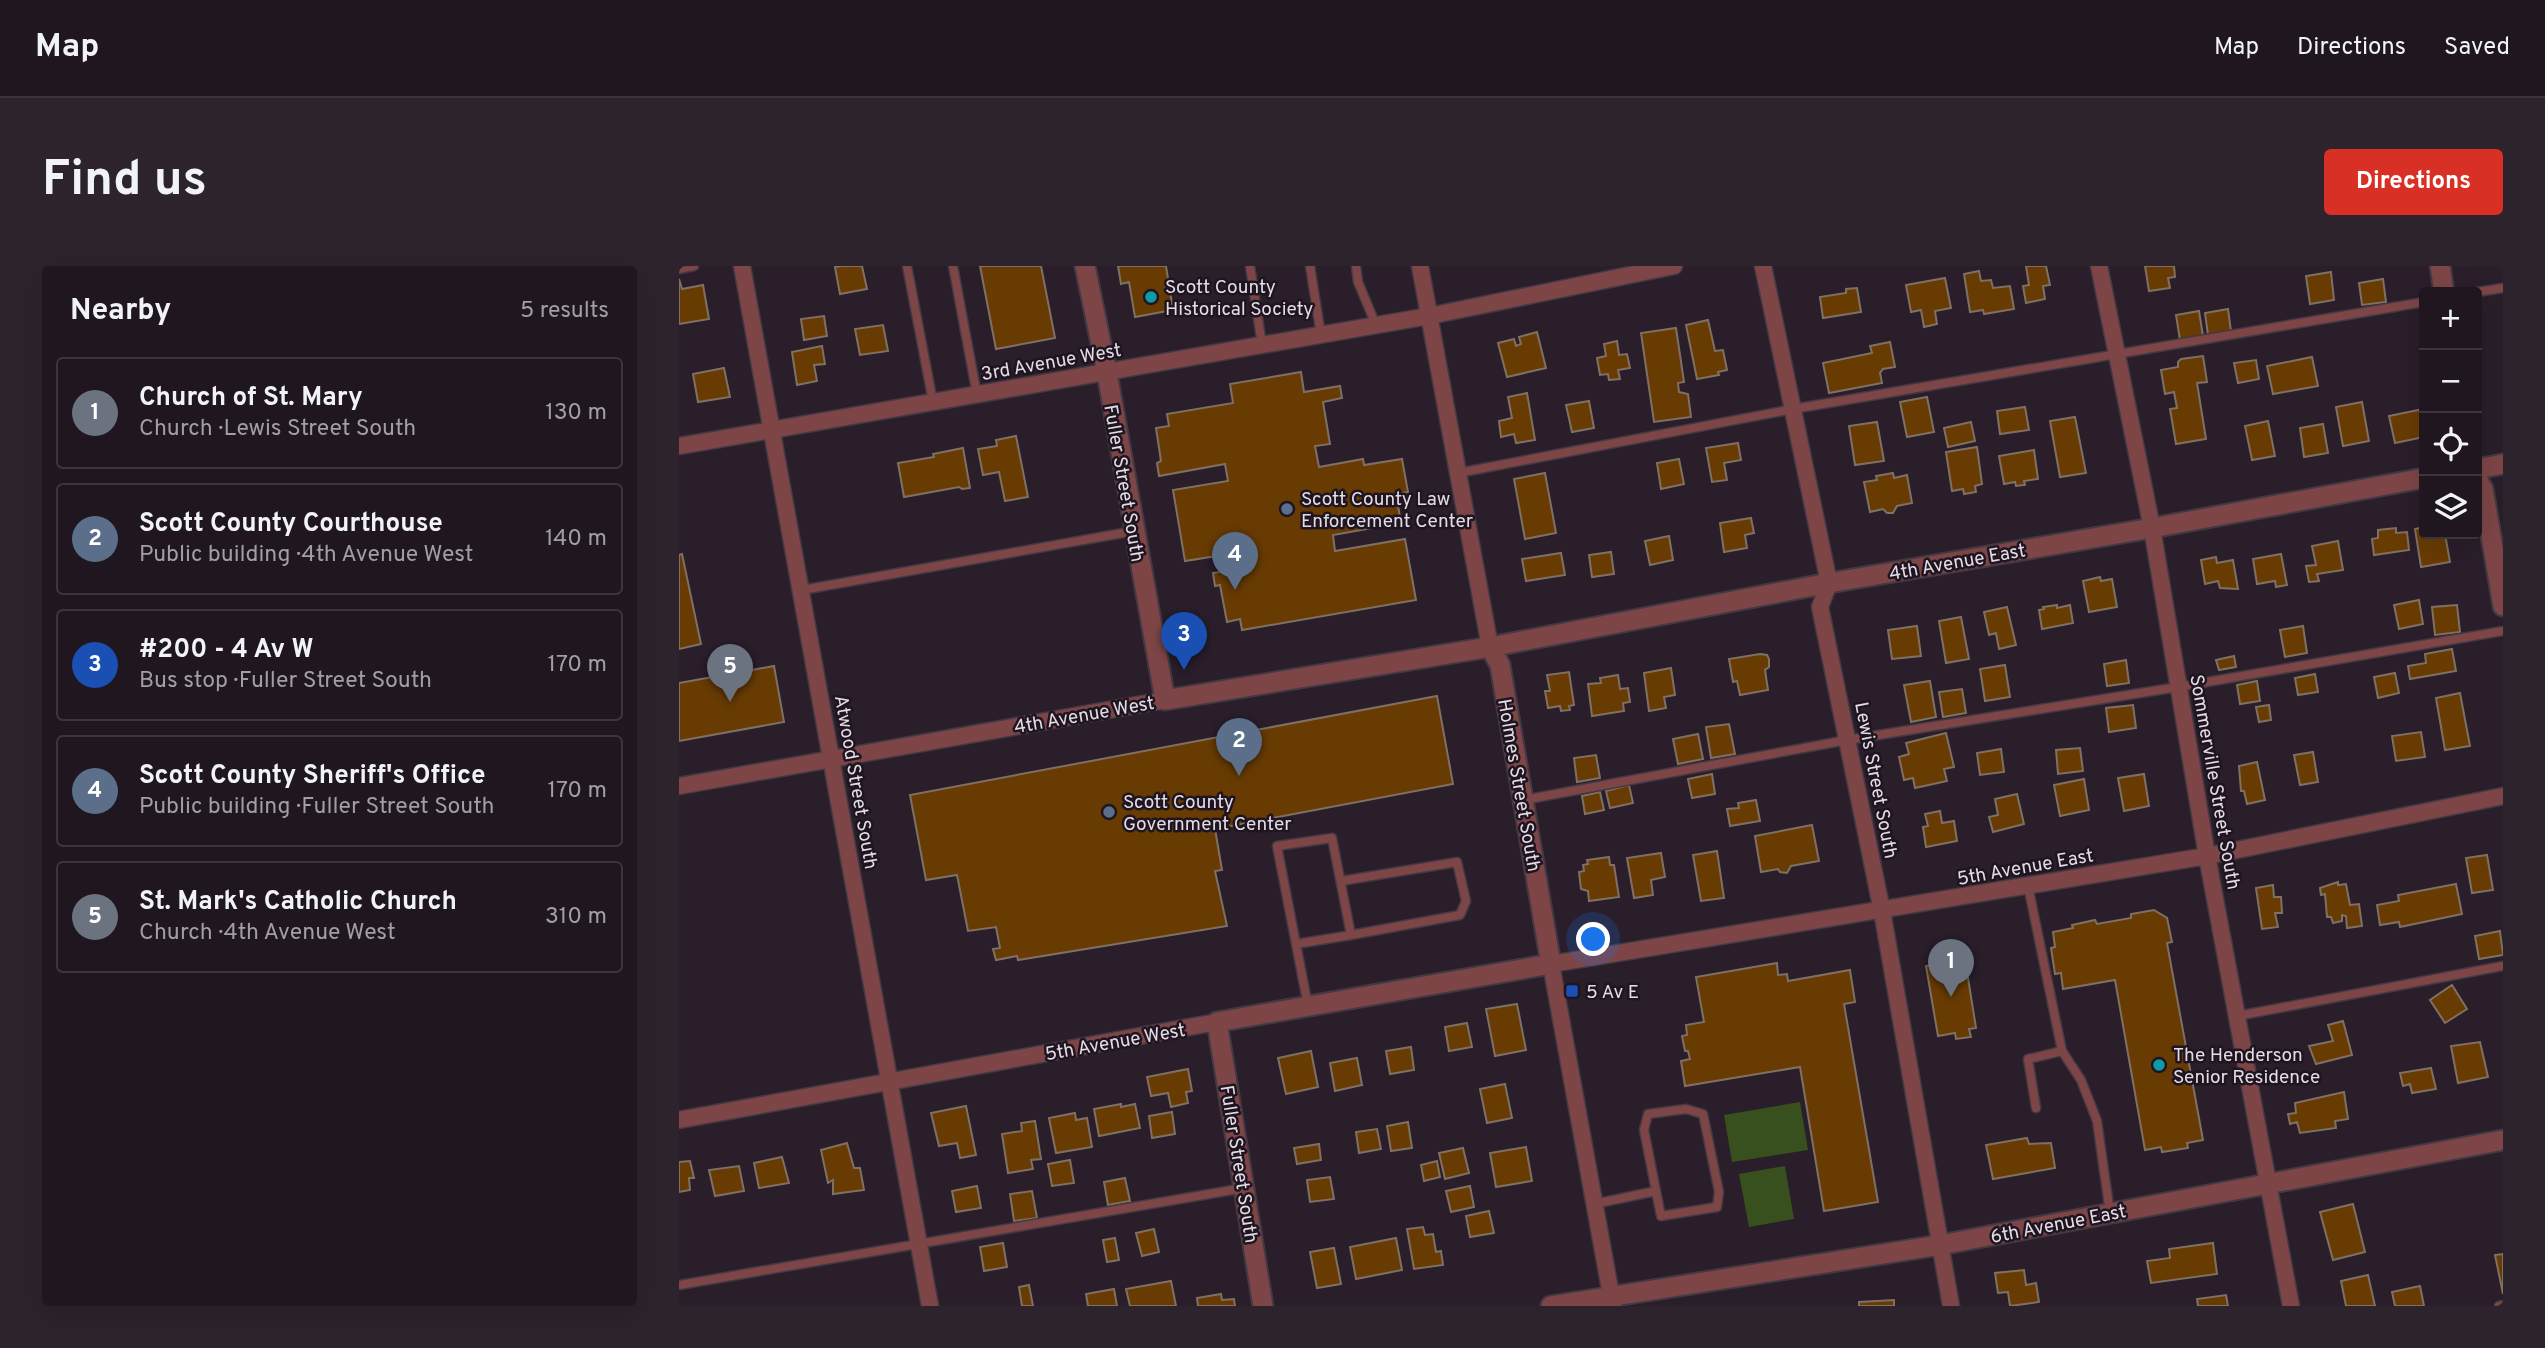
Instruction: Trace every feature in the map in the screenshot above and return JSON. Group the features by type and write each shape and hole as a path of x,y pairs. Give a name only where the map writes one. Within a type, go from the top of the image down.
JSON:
{"street":[{"name":"Atwood Street South","path":"742,266 930,1306"},
{"name":"Fuller Street South","path":"1085,266 1107,373 1164,700"},
{"name":"Holmes Street South","path":"1420,266 1490,647 1500,665 1612,1301"},
{"name":"3rd Avenue West","path":"679,446 1429,316 1674,266"},
{"name":"Lewis Street South","path":"1763,266 1829,583 1820,607 1881,911 1951,1306"},
{"name":"Sommerville Street South","path":"2099,266 2152,528 2207,856 2291,1306"},
{"path":"2440,266 2443,287"},
{"path":"2482,468 2503,464"},
{"name":"4th Avenue East","path":"1490,647 1829,583 2419,479"},
{"path":"2482,487 2503,606"},
{"name":"4th Avenue West","path":"679,786 1164,700 1490,647"},
{"name":"5th Avenue East","path":"1551,964 2207,856 2503,796"},
{"name":"5th Avenue West","path":"679,1120 1551,964"},
{"name":"Fuller Street South","path":"1217,1022 1263,1306"},
{"name":"6th Avenue East","path":"1551,1306 1612,1301 1940,1245 2503,1140"}],"lane":[{"path":"679,269 694,266"},
{"path":"907,266 933,402"},
{"path":"953,266 977,395"},
{"path":"1250,266 1262,345"},
{"path":"1310,266 1321,335"},
{"path":"1356,266 1358,282 1376,325"},
{"path":"2482,291 2503,288"},
{"path":"1458,473 1793,409 2419,303"},
{"path":"801,590 1134,531"},
{"path":"1523,800 1847,740 2503,631"},
{"path":"1308,1006 1277,846 1332,838 1352,935"},
{"path":"1296,944 1460,915 1466,901 1457,862 1341,881"},
{"path":"2028,886 2062,1051 2081,1080 2097,1121 2110,1213"},
{"path":"2237,1016 2503,966"},
{"path":"2036,1108 2028,1059 2062,1051"},
{"path":"1686,1108 1703,1114 1719,1192 1717,1207 1661,1216 1656,1191 1644,1130 1648,1114 1686,1108"},
{"path":"679,1285 1244,1188"},
{"path":"1594,1204 1656,1191"}],"green space":[{"path":"1800,1102 1808,1150 1732,1162 1724,1115"},
{"path":"1785,1166 1794,1219 1749,1227 1739,1174"}],"building":[{"path":"862,266 867,289 840,294 835,267"},
{"path":"980,266 1041,266 1055,338 996,349"},
{"name":"Scott County Historical Society","path":"1118,266 1166,266 1173,310 1135,317 1129,282 1121,284"},
{"path":"2026,266 2046,266 2050,285 2043,286 2045,299 2026,303 2023,286 2029,285"},
{"path":"2145,266 2174,266 2175,277 2168,278 2170,288 2149,291"},
{"path":"1979,271 1981,281 1991,280 1993,288 2010,286 2014,309 1984,314 1983,310 1970,312 1964,274"},
{"path":"2331,272 2334,300 2310,304 2306,276"},
{"path":"1945,278 1951,308 1935,311 1937,324 1924,327 1921,310 1911,312 1906,285"},
{"path":"679,279 682,289 703,285 709,319 679,324"},
{"path":"2383,279 2386,302 2362,305 2359,283"},
{"path":"1857,288 1861,312 1823,318 1820,297 1846,293 1846,289"},
{"path":"2228,309 2231,331 2208,335 2205,313"},
{"path":"2199,311 2203,336 2180,340 2176,315"},
{"path":"824,316 827,336 804,340 801,319"},
{"path":"1708,320 1715,351 1723,350 1727,370 1718,372 1719,375 1697,379 1686,325"},
{"path":"883,325 888,351 860,355 855,329"},
{"path":"1676,328 1684,382 1678,383 1679,392 1688,394 1691,417 1654,422 1641,333"},
{"path":"1537,332 1546,368 1507,377 1498,343 1514,339 1516,346 1521,344 1519,337"},
{"path":"1617,341 1619,355 1627,354 1630,368 1618,370 1620,379 1609,380 1608,374 1600,375 1597,358 1606,356 1604,344"},
{"path":"1890,342 1895,367 1883,369 1880,373 1882,383 1829,393 1823,363 1872,353 1870,346"},
{"path":"822,346 825,364 814,365 817,381 797,385 792,352"},
{"path":"2203,356 2207,382 2197,383 2206,439 2176,444 2170,409 2177,408 2174,392 2165,394 2161,370 2178,367 2181,359"},
{"path":"2312,357 2318,386 2273,394 2267,366"},
{"path":"2256,360 2259,379 2238,383 2234,363"},
{"path":"724,368 730,397 698,402 693,374"},
{"name":"Scott County Law Enforcement Center","path":"1301,372 1304,392 1340,386 1342,398 1323,402 1330,444 1315,446 1319,467 1363,459 1364,465 1402,459 1408,492 1396,494 1401,523 1333,535 1335,551 1405,539 1416,600 1242,630 1240,619 1227,622 1220,585 1215,586 1213,573 1245,568 1242,552 1185,561 1173,490 1228,481 1225,464 1159,476 1157,463 1161,461 1156,428 1169,426 1167,414 1233,403 1230,384"},
{"path":"1527,393 1535,440 1516,443 1514,434 1501,437 1499,421 1512,418 1508,397"},
{"path":"1927,397 1934,432 1907,437 1900,402"},
{"path":"1589,401 1594,428 1572,432 1566,405"},
{"path":"2362,402 2369,441 2343,446 2336,407"},
{"path":"2025,407 2029,430 2000,434 1997,411"},
{"path":"2419,410 2419,438 2395,443 2389,416"},
{"path":"2075,417 2086,473 2060,477 2050,421"},
{"path":"2268,421 2275,456 2252,460 2245,426"},
{"path":"1877,422 1884,461 1855,465 1849,426"},
{"path":"1971,422 1975,441 1948,447 1944,428"},
{"path":"2323,424 2328,453 2304,457 2300,428"},
{"path":"1016,436 1028,497 1005,501 999,472 983,475 978,449 997,446 996,440"},
{"path":"1738,443 1741,460 1724,463 1727,480 1712,482 1706,448"},
{"path":"1977,447 1982,484 1975,486 1976,492 1964,494 1963,489 1952,491 1946,452"},
{"path":"963,448 970,488 959,487 904,497 898,463 934,457 933,454"},
{"path":"2034,450 2038,479 2024,481 2025,485 2016,486 2015,482 2004,484 1999,456"},
{"path":"1679,459 1684,484 1661,489 1657,463"},
{"path":"1545,473 1556,533 1525,539 1514,479"},
{"path":"1893,473 1894,478 1907,475 1912,503 1897,506 1893,513 1887,513 1883,509 1870,512 1864,482 1877,480 1876,476"},
{"path":"1751,518 1754,533 1745,535 1747,548 1724,552 1720,523"},
{"path":"2396,528 2396,533 2407,532 2409,550 2374,555 2372,539 2378,538 2378,530"},
{"path":"2419,528 2419,539 2446,539 2450,562 2421,567 2415,529"},
{"path":"1669,536 1673,560 1650,565 1645,541"},
{"path":"2338,541 2343,570 2317,574 2319,581 2309,582 2306,566 2316,565 2312,546"},
{"path":"1611,552 1614,574 1592,577 1589,555"},
{"path":"1561,553 1565,575 1526,581 1522,559"},
{"path":"682,554 701,644 679,649 679,555"},
{"path":"2281,554 2287,585 2276,587 2275,581 2257,584 2253,559"},
{"path":"2216,557 2217,563 2233,560 2238,589 2220,588 2218,581 2205,584 2201,560"},
{"path":"2100,577 2101,581 2112,579 2117,607 2089,612 2083,581"},
{"path":"2419,600 2423,624 2399,629 2394,605"},
{"path":"2057,605 2057,608 2070,605 2073,623 2042,629 2039,610"},
{"path":"2457,605 2460,632 2435,635 2432,607"},
{"path":"2007,607 2016,645 1999,649 1996,633 1989,635 1984,612"},
{"path":"1961,617 1969,659 1946,663 1939,621"},
{"path":"1917,626 1921,656 1892,659 1888,630"},
{"path":"2303,626 2307,653 2285,657 2280,630"},
{"path":"2452,649 2456,671 2410,679 2408,666 2426,663 2425,654"},
{"path":"1767,655 1769,659 1769,667 1765,670 1768,690 1740,695 1737,681 1733,682 1729,659"},
{"path":"2234,656 2236,667 2219,670 2216,660"},
{"path":"2126,660 2129,683 2107,686 2104,664"},
{"path":"2005,665 2010,697 1985,701 1980,669"},
{"path":"774,666 784,722 679,741 679,683"},
{"path":"1671,668 1675,695 1664,697 1666,708 1649,711 1644,673"},
{"path":"1569,672 1574,705 1569,706 1570,710 1561,711 1560,706 1548,708 1545,691 1550,691 1547,675"},
{"path":"2395,673 2399,693 2378,698 2374,677"},
{"path":"2315,674 2318,692 2298,695 2295,678"},
{"path":"1618,675 1620,689 1628,688 1630,702 1623,703 1624,711 1592,716 1588,684 1601,683 1600,678"},
{"path":"1930,681 1936,717 1911,722 1904,685"},
{"path":"2257,681 2260,701 2240,704 2237,685"},
{"path":"1962,689 1966,713 1943,717 1939,692"},
{"path":"2460,693 2470,746 2445,750 2436,698"},
{"name":"Scott County Government Center","path":"1437,696 1453,784 1215,829 1222,870 1215,871 1227,926 1018,960 1017,956 996,960 993,949 1000,948 996,927 968,931 957,875 926,880 910,795"},
{"path":"2133,705 2136,728 2109,732 2106,708"},
{"path":"2269,705 2271,720 2259,722 2256,707"},
{"path":"1729,724 1735,754 1711,758 1706,727"},
{"path":"2421,732 2425,757 2396,761 2392,736"},
{"path":"1946,733 1954,767 1944,769 1947,781 1915,788 1913,778 1904,780 1899,757 1909,754 1906,743"},
{"path":"1698,734 1703,759 1678,764 1673,739"},
{"path":"2080,748 2083,771 2058,774 2056,750"},
{"path":"2001,749 2004,772 1980,775 1977,753"},
{"path":"2313,752 2318,782 2300,785 2294,755"},
{"path":"1596,755 1600,778 1577,782 1574,758"},
{"path":"2257,762 2265,800 2247,804 2244,791 2241,791 2239,766"},
{"path":"1712,774 1715,794 1692,798 1688,779"},
{"path":"2144,774 2149,806 2124,811 2118,778"},
{"path":"2084,779 2089,810 2060,816 2054,785"},
{"path":"1629,785 1633,803 1610,808 1606,791"},
{"path":"1600,792 1604,810 1585,814 1582,796"},
{"path":"2017,794 2024,824 1993,832 1989,817 1998,815 1995,799"},
{"path":"1756,800 1760,821 1730,826 1727,809 1739,808 1738,803"},
{"path":"1940,811 1942,823 1954,821 1957,841 1926,847 1923,827 1928,826 1925,814"},
{"path":"1812,825 1819,861 1791,866 1787,873 1778,869 1761,872 1755,836"},
{"path":"1717,851 1724,898 1701,901 1693,855"},
{"path":"1661,853 1665,877 1651,880 1653,895 1634,898 1627,858"},
{"path":"2487,855 2493,890 2472,893 2466,858"},
{"path":"1609,857 1610,865 1614,865 1619,897 1589,901 1588,891 1581,889 1579,872 1584,871 1583,865 1588,864 1587,860"},
{"path":"2338,882 2338,885 2346,884 2350,905 2359,904 2362,926 2347,928 2346,916 2342,915 2342,921 2333,923 2331,917 2327,917 2325,894 2321,895 2320,888"},
{"path":"2456,884 2462,914 2400,927 2399,922 2380,925 2377,905 2399,901 2398,895"},
{"path":"2273,885 2274,897 2281,897 2282,913 2275,913 2278,927 2262,929 2256,888"},
{"name":"The Henderson Senior Residence","path":"2154,910 2167,918 2172,942 2167,943 2203,1140 2187,1143 2188,1148 2162,1152 2161,1147 2145,1150 2115,980 2063,989 2061,973 2055,974 2051,948 2055,947 2053,932 2095,920 2097,924 2131,918 2131,914"},
{"path":"2500,931 2503,955 2479,959 2475,936"},
{"path":"1965,959 1976,1028 1969,1029 1971,1037 1956,1039 1955,1033 1938,1036 1926,966"},
{"path":"1777,963 1778,975 1787,974 1788,981 1850,970 1855,1002 1844,1004 1878,1202 1824,1211 1800,1067 1685,1086 1681,1061 1690,1059 1682,1036 1687,1035 1686,1025 1704,1022 1696,977"},
{"path":"2452,985 2467,1009 2445,1023 2430,1000"},
{"path":"1517,1004 1526,1050 1495,1056 1486,1009"},
{"path":"2343,1021 2352,1055 2316,1064 2309,1046 2333,1041 2328,1025"},
{"path":"1467,1023 1472,1047 1449,1051 1445,1027"},
{"path":"2480,1042 2488,1077 2458,1083 2451,1046"},
{"path":"1411,1047 1414,1070 1390,1074 1386,1051"},
{"path":"1311,1051 1318,1087 1286,1094 1278,1058"},
{"path":"1357,1058 1362,1085 1335,1091 1330,1063"},
{"path":"2431,1068 2436,1089 2412,1093 2410,1084 2403,1086 2400,1073"},
{"path":"1188,1069 1192,1091 1186,1092 1188,1103 1171,1107 1168,1093 1151,1096 1147,1077"},
{"path":"1505,1084 1512,1118 1487,1123 1480,1089"},
{"path":"2344,1092 2348,1119 2335,1121 2336,1128 2300,1133 2297,1122 2290,1124 2288,1114 2296,1113 2295,1103"},
{"path":"1121,1104 1121,1107 1135,1104 1140,1128 1099,1136 1094,1109"},
{"path":"966,1106 976,1155 960,1158 957,1143 939,1146 931,1113"},
{"path":"1172,1112 1175,1134 1152,1138 1149,1116"},
{"path":"1075,1113 1076,1120 1087,1118 1092,1147 1056,1153 1049,1118"},
{"path":"1035,1121 1041,1159 1031,1160 1033,1169 1008,1173 1002,1134 1022,1131 1021,1123"},
{"path":"1408,1122 1412,1148 1391,1151 1387,1126"},
{"path":"1377,1129 1381,1149 1359,1153 1356,1132"},
{"path":"2027,1138 2029,1144 2051,1143 2055,1168 1993,1179 1986,1145"},
{"path":"847,1143 854,1168 860,1168 864,1190 833,1194 833,1180 828,1183 821,1150"},
{"path":"1319,1144 1321,1160 1297,1164 1294,1148"},
{"path":"1526,1147 1532,1181 1496,1187 1490,1153"},
{"path":"1463,1148 1469,1173 1445,1179 1439,1153"},
{"path":"782,1157 789,1183 759,1188 754,1163"},
{"path":"1070,1160 1074,1183 1052,1186 1048,1164"},
{"path":"690,1161 694,1178 689,1178 690,1190 679,1192 679,1162"},
{"path":"1437,1161 1440,1177 1424,1181 1421,1165"},
{"path":"739,1166 744,1191 715,1196 709,1170"},
{"path":"1330,1177 1334,1199 1310,1202 1307,1180"},
{"path":"1125,1178 1130,1201 1108,1205 1104,1182"},
{"path":"977,1186 981,1208 956,1212 952,1191"},
{"path":"1470,1186 1474,1207 1451,1212 1446,1191"},
{"path":"1032,1191 1037,1218 1014,1221 1010,1194"},
{"path":"2353,1204 2365,1252 2333,1260 2320,1212"},
{"path":"1489,1211 1494,1233 1470,1237 1466,1216"},
{"path":"1423,1227 1425,1235 1433,1234 1436,1252 1441,1251 1443,1265 1414,1269 1407,1229"},
{"path":"1154,1229 1159,1252 1142,1256 1136,1233"},
{"path":"1115,1238 1119,1260 1107,1262 1103,1240"},
{"path":"1396,1238 1402,1270 1356,1279 1350,1247"},
{"path":"1003,1243 1007,1267 984,1271 980,1247"},
{"path":"2213,1243 2217,1274 2151,1283 2147,1261 2170,1258 2169,1249"},
{"path":"1334,1248 1341,1284 1317,1288 1310,1252"},
{"path":"2503,1254 2503,1294 2495,1255"},
{"path":"2024,1270 2026,1285 2036,1283 2039,1302 2010,1306 2008,1292 1998,1293 1995,1273"},
{"path":"2368,1275 2375,1306 2346,1306 2341,1281"},
{"path":"1171,1281 1176,1306 1130,1306 1126,1289"},
{"path":"1029,1285 1033,1306 1022,1306 1019,1287"},
{"path":"2420,1286 2424,1306 2395,1306 2392,1292"},
{"path":"1114,1289 1117,1306 1088,1306 1086,1294"},
{"path":"1221,1294 1222,1300 1234,1299 1235,1306 1198,1306 1197,1298"},
{"path":"2226,1295 2228,1306 2198,1306 2197,1299"},
{"path":"1894,1300 1894,1306 1859,1306 1859,1302"}],"place":[{"name":"Scott County Historical Society","path":"1151,297"},
{"name":"Scott County Law Enforcement Center","path":"1287,509"},
{"name":"Scott County Sheriff's Office","path":"1235,590"},
{"name":"#200 - 4 Av W","path":"1184,670"},
{"name":"St. Mark's Catholic Church","path":"730,702"},
{"name":"Scott County Courthouse","path":"1239,776"},
{"name":"Scott County Government Center","path":"1109,812"},
{"name":"5 Av E","path":"1572,991"},
{"name":"Church of St. Mary","path":"1951,997"},
{"name":"The Henderson Senior Residence","path":"2159,1065"}]}
